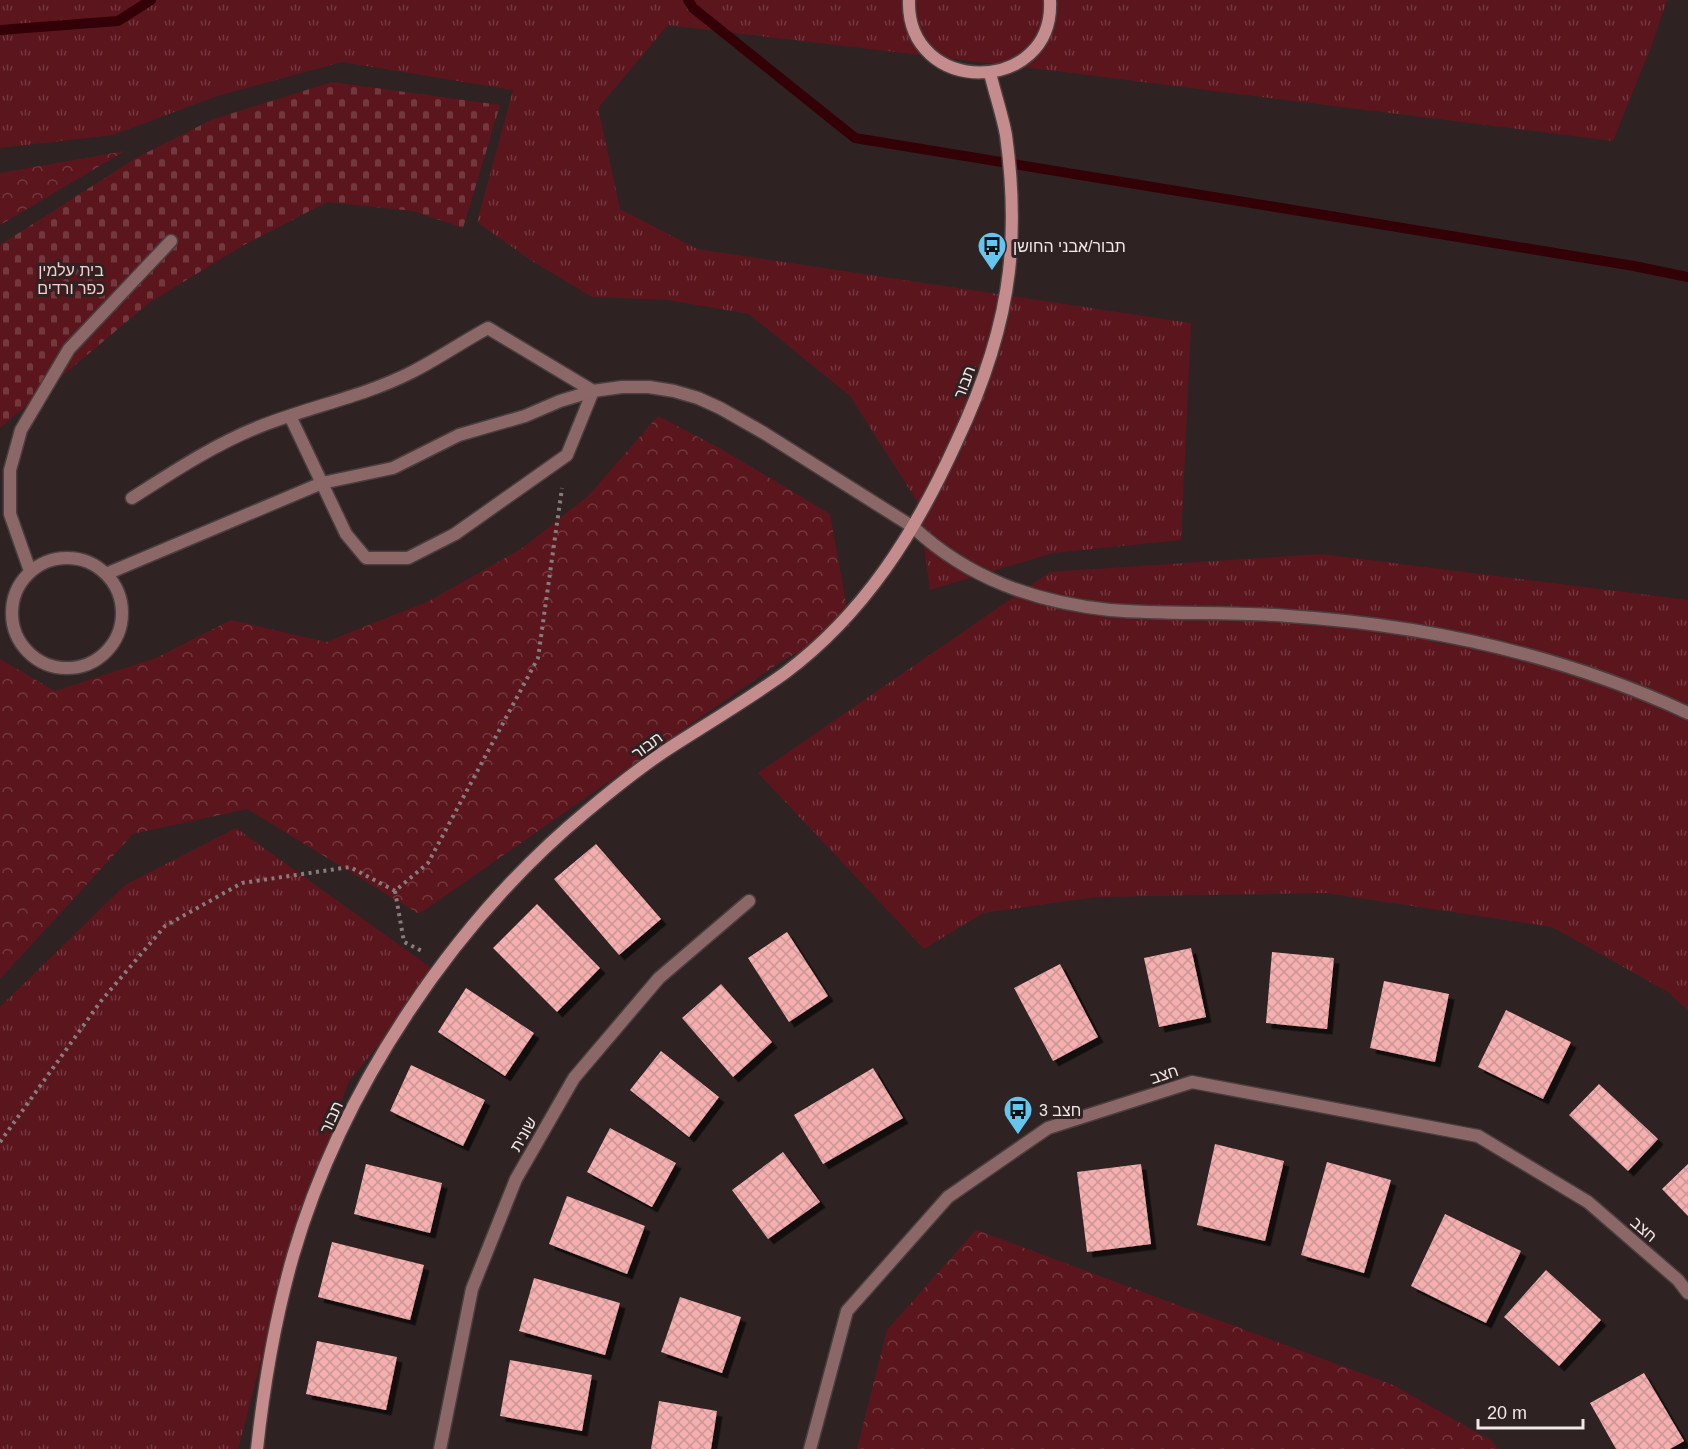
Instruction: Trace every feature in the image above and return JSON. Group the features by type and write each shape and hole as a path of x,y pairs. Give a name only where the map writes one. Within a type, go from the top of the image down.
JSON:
{"street":[{"path":"909,0 912,24 930,53 948,66 969,73 990,73 1012,66 1030,53 1037,45 1047,25 1050,0"},
{"name":"תבור","path":"257,1449 273,1336 294,1255 322,1174 359,1095 404,1019 456,946 517,876 586,812 663,752 804,659 842,624 869,593 913,527 942,474 986,374 1004,307 1009,270 1011,185 1005,134 990,73"},
{"path":"30,571 10,514 10,470 21,430 69,349 171,241"},
{"path":"132,498 211,448 257,428 412,372 488,328 592,391"},
{"path":"106,574 321,483 393,468 459,435 525,416 560,400 592,391 622,387 649,387 698,398 742,420 913,527 936,547 984,576 1060,603 1135,612 1287,616 1389,626 1484,644 1573,668 1658,699 1688,713"},
{"path":"290,416 346,534 366,558 408,558 455,534 567,455 592,391"},
{"path":"69,558 89,562 106,574 117,590 122,608 121,627 113,644 100,658 84,667 65,669 46,665 30,655 18,641 12,622 12,604 18,586 30,571 48,560 69,558"},
{"name":"שונית","path":"440,1449 472,1289 516,1179 574,1078 659,978 749,900"},
{"name":"חצב","path":"810,1449 847,1311 948,1197 1048,1128 1192,1082 1478,1136 1588,1202 1678,1280 1688,1293"}],"path":[{"path":"395,891 428,863 538,658 567,455"},
{"path":"0,1142 101,1001 165,926 242,883 274,878 350,867 395,891"},
{"path":"395,891 404,942 444,963"}],"green space":[{"path":"0,0 1667,0 1613,141 668,25 598,108 620,209 697,249 1191,323 1181,540 1053,553 930,590 918,503 850,396 749,314 668,300 592,297 532,261 477,222 513,90 342,62 217,96 113,135 0,148"},
{"name":"בית עלמין כפר ורדים","path":"332,82 500,105 463,228 413,211 327,202 242,246 149,303 0,428 0,245 136,158 211,120"},
{"path":"125,151 0,225 0,173"},
{"path":"658,416 723,450 830,514 850,626 783,660 419,914 247,809 133,834 0,979 0,659 55,691 156,658 231,620 326,642 429,601 521,549 588,496"},
{"path":"1321,554 1688,600 1688,1011 1668,992 1552,927 1325,893 1097,897 983,913 924,949 758,773 1050,572"},
{"path":"236,828 437,972 348,1083 282,1281 238,1449 0,1449 0,1007 125,885"},
{"path":"976,1230 1393,1385 1492,1441 1498,1449 857,1449 887,1330"}],"building":[{"path":"596,844 661,919 619,955 554,879"},
{"path":"537,904 600,968 557,1012 493,948"},
{"path":"787,932 828,996 789,1022 748,958"},
{"path":"1191,948 1206,1017 1159,1027 1144,958"},
{"path":"1272,952 1334,958 1327,1029 1266,1023"},
{"path":"1060,964 1098,1037 1053,1061 1014,988"},
{"path":"1384,981 1449,994 1435,1062 1370,1048"},
{"path":"721,984 772,1042 733,1077 682,1018"},
{"path":"466,988 534,1033 505,1076 438,1032"},
{"path":"1506,1010 1571,1042 1543,1099 1478,1067"},
{"path":"661,1051 719,1097 689,1137 630,1090"},
{"path":"411,1065 485,1100 463,1146 390,1111"},
{"path":"873,1068 903,1118 823,1164 794,1115"},
{"path":"1599,1084 1658,1139 1628,1171 1569,1115"},
{"path":"610,1128 676,1163 652,1207 587,1172"},
{"path":"1215,1144 1284,1161 1265,1241 1197,1225"},
{"path":"783,1152 820,1202 768,1239 732,1190"},
{"path":"1327,1162 1391,1180 1364,1273 1301,1255"},
{"path":"366,1164 442,1183 430,1233 354,1214"},
{"path":"1141,1164 1151,1244 1087,1252 1077,1172"},
{"path":"1688,1164 1688,1216 1662,1189"},
{"path":"567,1196 645,1226 627,1274 549,1244"},
{"path":"1445,1214 1521,1251 1486,1323 1411,1286"},
{"path":"332,1242 424,1265 410,1320 318,1297"},
{"path":"1546,1270 1601,1320 1559,1366 1504,1317"},
{"path":"534,1278 620,1303 605,1355 519,1331"},
{"path":"680,1297 741,1317 722,1373 661,1352"},
{"path":"317,1341 397,1357 386,1410 306,1394"},
{"path":"510,1360 592,1375 582,1431 500,1416"},
{"path":"1644,1373 1684,1441 1670,1449 1616,1449 1590,1403"},
{"path":"659,1401 717,1411 711,1449 651,1449"}],"waterway":[{"path":"0,30 118,21 151,0"},
{"path":"688,0 693,8 855,138 1634,266 1688,277"}],"place":[{"name":"תבור/אבני החושן","path":"992,272"},
{"name":"חצב 3","path":"1018,1136"}]}
